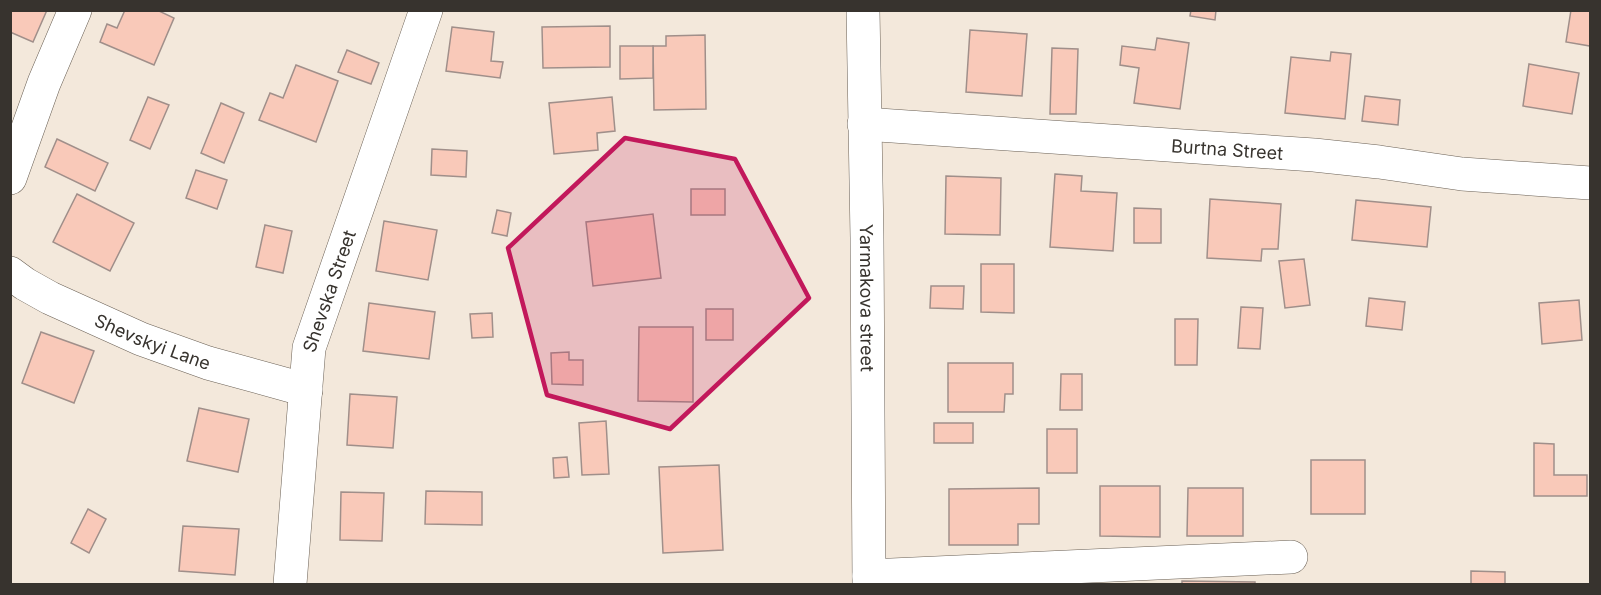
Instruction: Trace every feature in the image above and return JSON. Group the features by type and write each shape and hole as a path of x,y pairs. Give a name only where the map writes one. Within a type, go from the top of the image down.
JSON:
{"street":[{"path":"10,178 44,83 75,10"},
{"name":"Shevska Street","path":"290,585 309,348 426,10"},
{"name":"Yarmakova street","path":"863,10 869,580"},
{"name":"Burtna Street","path":"864,124 1303,154 1462,174 1590,183"},
{"name":"Shevskyi Lane","path":"10,273 50,298 141,339 208,363 306,390"},
{"path":"869,580 1291,557"}],"highlighted area":[{"path":"625,138 735,159 809,298 670,429 547,395 508,248"}],"building":[{"path":"10,10 47,10 33,42 10,32"},
{"path":"125,10 157,10 174,18 154,65 100,42 107,24 117,28"},
{"path":"1191,10 1216,10 1215,20 1190,16"},
{"path":"1571,10 1590,10 1590,46 1566,42"},
{"path":"610,26 610,67 543,68 542,27"},
{"path":"452,27 494,32 491,61 503,62 500,78 446,71"},
{"path":"970,30 1027,34 1022,96 966,92"},
{"path":"705,35 706,109 654,110 653,46 666,46 666,36"},
{"path":"1157,38 1189,43 1180,109 1134,103 1139,68 1120,65 1122,46 1155,50"},
{"path":"620,46 653,46 653,78 620,79"},
{"path":"1052,48 1078,49 1076,114 1050,114"},
{"path":"347,50 379,63 371,84 338,72"},
{"path":"1331,52 1351,54 1345,119 1285,113 1291,57 1330,61"},
{"path":"1529,64 1579,73 1572,114 1523,106"},
{"path":"296,65 338,81 316,142 259,120 270,93 283,98"},
{"path":"1365,96 1400,100 1398,125 1362,121"},
{"path":"148,97 169,105 150,149 130,140"},
{"path":"612,97 615,131 597,133 598,150 554,154 549,103"},
{"path":"221,103 244,113 224,163 201,153"},
{"path":"57,139 108,163 95,191 45,167"},
{"path":"432,149 467,151 466,177 431,175"},
{"path":"196,170 227,180 217,209 186,198"},
{"path":"1055,174 1082,176 1081,191 1117,193 1113,251 1050,247"},
{"path":"946,176 1001,178 1000,235 945,234"},
{"path":"691,189 725,189 725,215 691,215"},
{"path":"77,194 134,223 110,271 53,242"},
{"path":"1210,199 1281,204 1278,249 1262,249 1261,261 1207,258"},
{"path":"1356,200 1431,207 1427,247 1352,240"},
{"path":"1134,208 1161,209 1161,243 1134,243"},
{"path":"497,210 511,213 507,236 492,233"},
{"path":"653,214 661,278 593,286 586,222"},
{"path":"384,221 437,230 428,280 376,271"},
{"path":"265,225 292,231 283,273 256,267"},
{"path":"1304,259 1310,305 1285,308 1279,261"},
{"path":"981,264 1014,264 1014,313 981,312"},
{"path":"931,286 964,286 963,309 930,308"},
{"path":"1369,298 1405,302 1402,330 1366,326"},
{"path":"1579,300 1582,340 1542,344 1539,303"},
{"path":"369,303 435,312 429,359 363,351"},
{"path":"1241,307 1263,308 1260,349 1238,348"},
{"path":"706,309 733,309 733,340 706,340"},
{"path":"492,313 493,337 472,338 470,314"},
{"path":"1175,319 1198,319 1197,365 1175,365"},
{"path":"639,327 693,327 693,402 638,401"},
{"path":"41,332 94,351 74,403 22,383"},
{"path":"569,352 569,360 583,360 583,385 552,384 551,353"},
{"path":"948,363 1013,363 1013,394 1005,394 1004,412 948,412"},
{"path":"1061,374 1082,374 1082,410 1060,410"},
{"path":"350,394 397,397 393,448 347,445"},
{"path":"199,408 249,419 238,472 187,461"},
{"path":"606,421 609,474 582,475 579,423"},
{"path":"934,423 973,423 973,443 934,443"},
{"path":"1047,429 1077,429 1077,473 1047,473"},
{"path":"1534,443 1554,444 1554,475 1587,475 1587,496 1534,496"},
{"path":"567,457 569,477 554,478 553,458"},
{"path":"1311,460 1365,460 1365,514 1311,514"},
{"path":"719,465 723,550 663,553 659,467"},
{"path":"1100,486 1160,486 1160,537 1100,536"},
{"path":"1039,488 1039,524 1018,524 1018,545 949,545 949,489"},
{"path":"1188,488 1243,488 1243,536 1187,536"},
{"path":"426,491 482,492 482,525 425,524"},
{"path":"341,492 384,493 382,541 340,540"},
{"path":"88,509 106,519 89,553 71,543"},
{"path":"183,526 239,529 235,575 179,571"},
{"path":"1471,571 1505,572 1505,584 1471,584"},
{"path":"1182,581 1255,582 1255,584 1182,584"}]}
